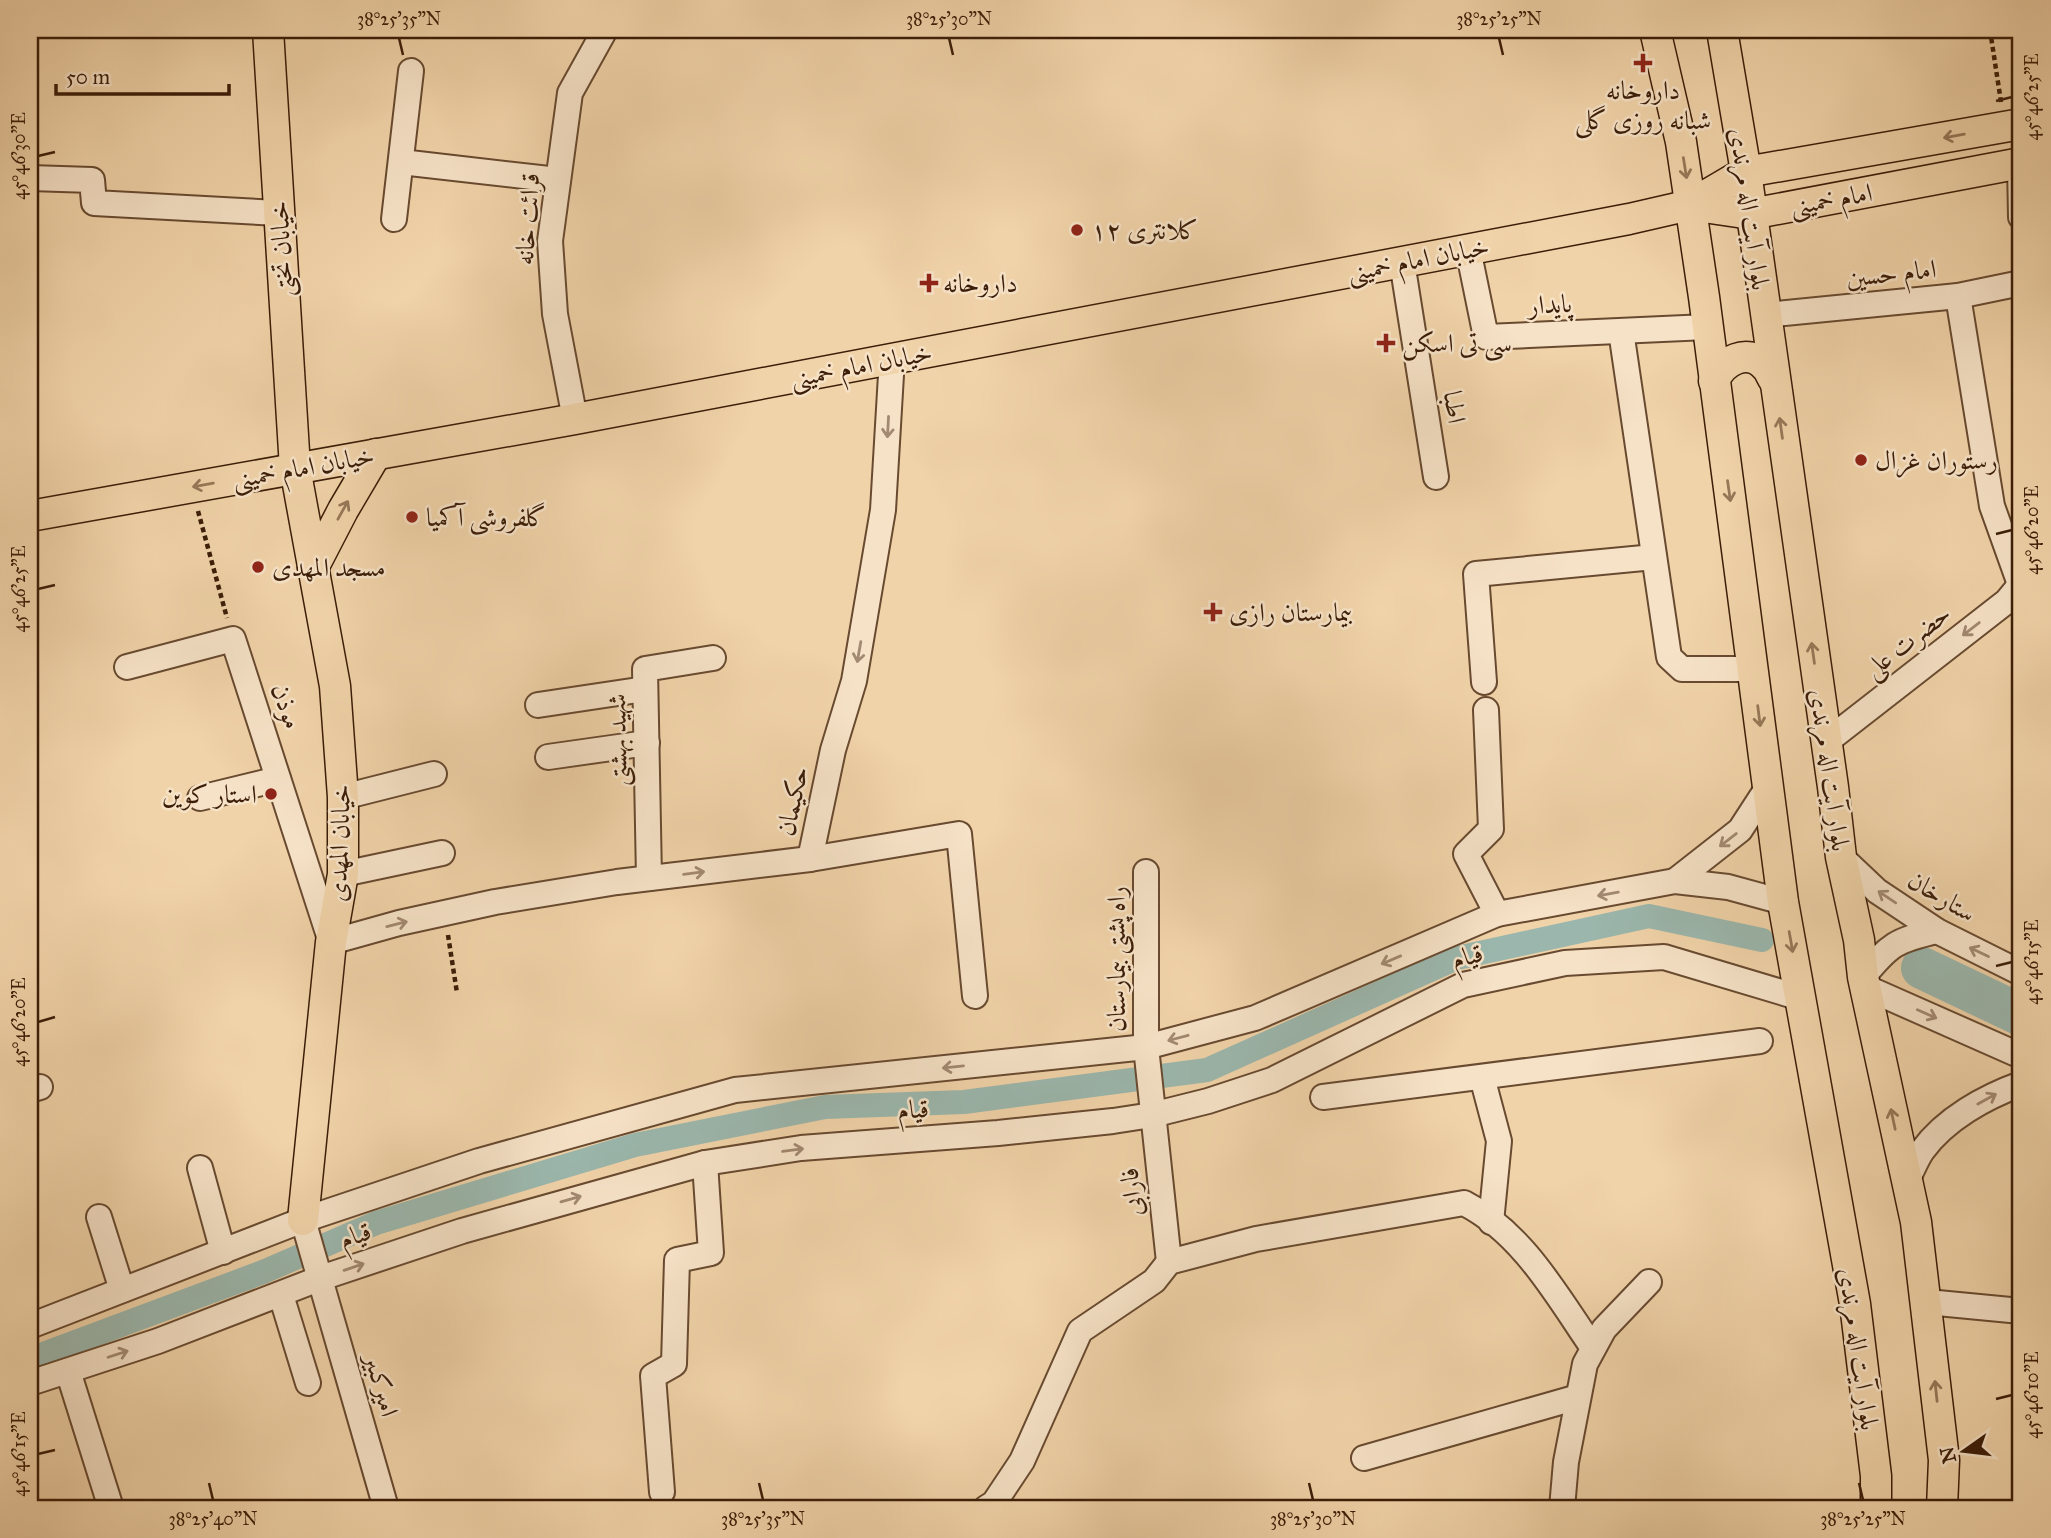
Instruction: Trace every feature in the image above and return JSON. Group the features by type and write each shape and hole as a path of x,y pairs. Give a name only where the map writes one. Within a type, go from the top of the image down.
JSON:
{"main road":[{"name":"خیابان تختی","path":"268,30 295,468"},
{"name":"بلوار آیت اله مرندی","path":"1655,30 1681,142 1783,902 1855,1304 1876,1476 1876,1508"},
{"name":"بلوار آیت اله مرندی","path":"1722,30 1746,172 1841,857 1860,940 1864,982 1916,1222 1944,1460 1942,1508"},
{"name":"امام خمینی","path":"1690,205 1746,172 2013,126"},
{"name":"امام خمینی","path":"1690,205 1751,214 2021,163"},
{"name":"خیابان امام خمینی","path":"30,516 575,419 1690,205"},
{"path":"1714,381 1724,363 1751,358 1764,364 1774,380"},
{"path":"313,568 376,454"},
{"name":"خیابان المهدی","path":"295,468 335,686 342,797 343,874 331,942 303,1220"}],"street":[{"name":"قرائت خانه","path":"575,419 555,314 550,241 570,93 605,30"},
{"path":"394,219 411,71"},
{"path":"401,162 558,180"},
{"path":"2021,163 2021,217"},
{"path":"30,178 92,180 94,202 279,213"},
{"name":"پایدار","path":"1468,249 1486,337 1707,327"},
{"name":"اطبا","path":"1402,262 1436,477"},
{"name":"امام حسین","path":"1765,315 1958,296 2021,283"},
{"path":"1958,296 1992,506 2021,585"},
{"path":"1621,331 1669,657 1682,669 1753,669"},
{"name":"حکیمان","path":"331,942 399,923 495,902 649,878 810,859 833,750 854,681 883,510 892,359"},
{"path":"1484,682 1476,574 1654,557"},
{"name":"حضرت علی","path":"1826,741 2007,601 2021,585"},
{"path":"127,667 233,639"},
{"name":"موذن","path":"233,639 331,942"},
{"name":"شهید بهشتی","path":"649,878 645,669 713,658"},
{"path":"538,705 645,689"},
{"path":"1486,710 1491,829 1466,854 1497,914"},
{"path":"548,757 647,743"},
{"path":"342,797 434,774"},
{"path":"200,798 278,779"},
{"path":"1675,881 1740,830 1768,787"},
{"path":"810,859 959,834 975,996"},
{"path":"343,874 442,853"},
{"name":"ستارخان","path":"1841,857 1877,891 1937,931 2021,973"},
{"name":"راه پشتی بیمارستان","path":"1146,872 1146,1046 1152,1115"},
{"path":"1675,881 1728,887 1783,902"},
{"name":"قیام","path":"30,1326 303,1220 479,1161 735,1090 1146,1046 1255,1018 1497,914 1675,881"},
{"path":"1937,931 1898,942 1883,952 1864,982 2021,1056"},
{"name":"قیام","path":"30,1383 158,1341 321,1278 462,1231 705,1163 802,1148 998,1133 1152,1115 1208,1101 1272,1080 1463,985 1565,963 1664,957 1801,998"},
{"path":"1323,1097 1759,1041"},
{"path":"1482,1077 1499,1141 1491,1222"},
{"path":"1907,1180 1921,1152 1938,1132 1982,1101 2021,1084"},
{"name":"فارابی","path":"1152,1115 1169,1262"},
{"path":"662,1492 653,1376 674,1364 677,1260 712,1253 705,1163"},
{"path":"200,1168 223,1252"},
{"path":"986,1508 994,1503 1022,1461 1080,1331 1154,1281 1169,1262 1256,1239 1464,1203 1479,1210 1530,1257 1594,1348"},
{"path":"99,1217 122,1290"},
{"name":"امیرکبیر","path":"303,1220 386,1508"},
{"path":"1562,1508 1566,1462 1585,1364 1604,1329 1649,1282"},
{"path":"281,1295 308,1383"},
{"path":"1927,1302 2021,1311"},
{"path":"68,1371 111,1508"},
{"path":"1364,1458 1578,1397"}],"path":[{"path":"1990,30 2013,126"},
{"path":"192,487 233,639"},
{"path":"444,913 457,993"}],"waterway":[{"path":"30,1359 263,1272 376,1223 635,1145 825,1107 964,1102 1207,1070 1457,958 1649,916 1762,940"},
{"path":"1922,968 2021,1015"}],"place":[{"name":"داروخانه شبانه روزی گلی","path":"1643,63"},
{"name":"کلانتری ۱۲","path":"1077,230"},
{"name":"داروخانه","path":"929,283"},
{"name":"سی تی اسکن","path":"1386,343"},
{"name":"رستوران غزال","path":"1861,460"},
{"name":"گلفروشی آکمیا","path":"412,517"},
{"name":"مسجد المهدی","path":"258,567"},
{"name":"بیمارستان رازی","path":"1213,612"},
{"name":"استار کوین","path":"271,794"}]}
